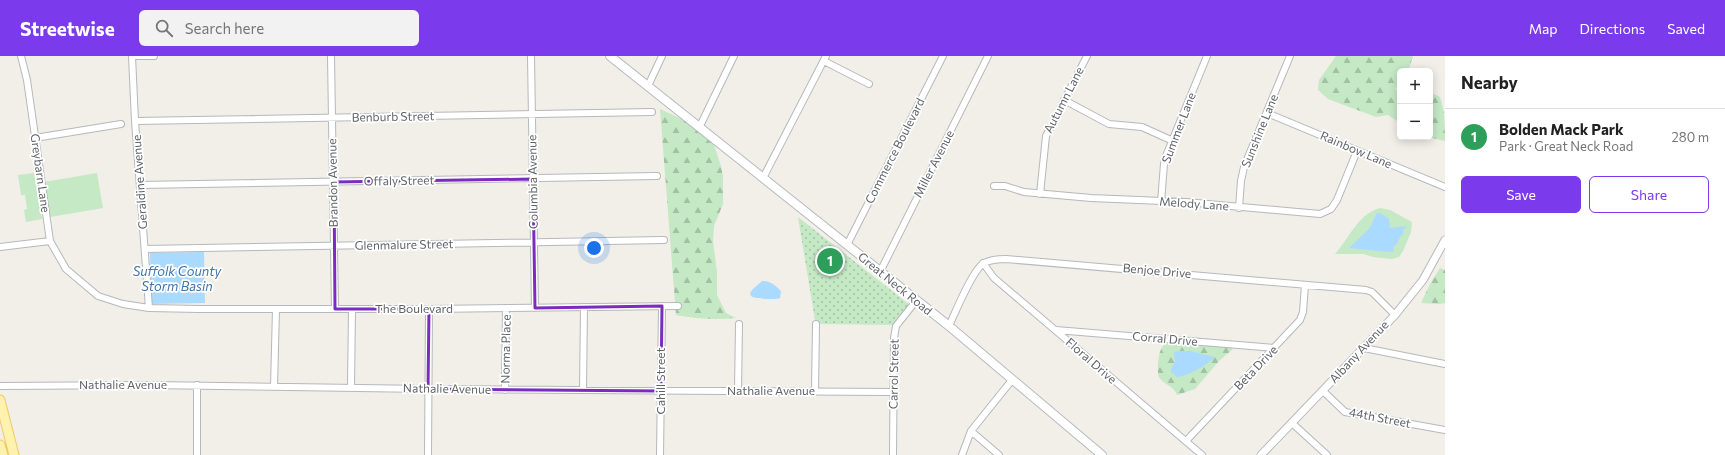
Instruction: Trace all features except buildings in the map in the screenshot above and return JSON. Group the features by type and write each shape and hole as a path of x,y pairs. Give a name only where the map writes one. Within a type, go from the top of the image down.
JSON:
{"main road":[{"name":"Great Neck Road","path":"610,56 700,126 847,246 949,326 1102,455"},
{"path":"0,400 14,455"},
{"path":"0,445 3,455"}],"street":[{"name":"Greybarn Lane","path":"21,56 27,80 50,240"},
{"path":"132,56 154,56"},
{"name":"Geraldine Avenue","path":"132,56 135,120 149,308"},
{"name":"Brandon Avenue","path":"331,56 335,309"},
{"name":"Columbia Avenue","path":"531,56 535,308"},
{"path":"648,86 662,56"},
{"path":"700,126 734,56"},
{"name":"Commerce Boulevard","path":"847,246 943,56"},
{"name":"Miller Avenue","path":"880,272 988,56"},
{"name":"Autumn Lane","path":"1040,194 1046,136 1087,56"},
{"name":"Summer Lane","path":"1161,202 1164,164 1208,56"},
{"name":"Sunshine Lane","path":"1239,208 1241,181 1244,167 1290,56"},
{"path":"763,178 825,59 869,84"},
{"path":"1064,100 1109,124 1142,127 1173,140"},
{"name":"Benburb Street","path":"135,120 652,112"},
{"name":"Rainbow Lane","path":"1266,113 1445,187"},
{"path":"35,138 121,124"},
{"name":"Melody Lane","path":"994,186 1006,186 1024,192 1040,194 1320,214 1331,209 1337,200 1357,151"},
{"name":"Offaly Street","path":"140,185 657,176"},
{"path":"0,247 50,240"},
{"name":"The Boulevard","path":"50,240 66,269 95,295 122,304 149,308 429,309 678,306"},
{"name":"Glenmalure Street","path":"145,249 664,240"},
{"name":"Albany Avenue","path":"1261,455 1395,315 1423,280 1445,240"},
{"name":"Benjoe Drive","path":"983,263 997,259 1014,259 1366,290 1372,292 1395,315"},
{"path":"949,326 974,275 983,263"},
{"name":"Floral Drive","path":"983,263 994,278 1202,455"},
{"name":"Beta Drive","path":"1186,441 1300,320 1303,312 1305,284"},
{"name":"Carrol Street","path":"893,455 893,392 896,326 916,301"},
{"name":"Cahill Street","path":"660,455 662,306"},
{"path":"583,390 584,307"},
{"name":"Norma Place","path":"505,390 506,308"},
{"path":"274,386 276,309"},
{"path":"351,388 352,309"},
{"path":"428,455 429,309"},
{"path":"738,391 739,324"},
{"path":"815,392 816,324"},
{"name":"Corral Drive","path":"1056,330 1274,348"},
{"path":"1364,348 1445,364"},
{"path":"962,455 971,431 1012,380"},
{"name":"Nathalie Avenue","path":"0,386 274,386 505,390 893,392"},
{"path":"197,386 197,455"},
{"name":"44th Street","path":"1323,391 1345,412 1445,430"},
{"path":"1292,423 1327,455"},
{"path":"971,431 999,455"}],"highlighted area":[{"path":"533,179 535,308 662,306 661,391 428,389 429,309 335,309 334,182"}],"green space":[{"path":"1336,56 1413,56 1409,68 1397,68 1397,87 1395,89 1397,91 1397,121 1388,115 1376,117 1328,99 1318,90 1319,80"},
{"path":"1433,94 1439,96 1441,100 1444,117 1445,141 1433,138"},
{"path":"660,109 688,122 714,145 723,177 723,204 714,226 713,241 717,272 717,295 726,313 736,318 706,319 676,315"},
{"path":"34,173 42,219 26,222 24,210 27,209 25,195 21,195 18,175"},
{"path":"97,173 103,208 50,217 44,182"},
{"path":"1380,208 1390,210 1412,222 1411,232 1399,257 1392,259 1373,257 1364,254 1335,254 1360,221 1372,211"},
{"path":"798,217 910,305 894,325 821,324 815,320"},
{"path":"1440,268 1445,270 1445,303 1421,303 1430,284"},
{"path":"1167,342 1226,346 1233,349 1219,361 1195,389 1177,395 1175,391 1162,381 1158,375 1158,362 1161,349"}],"water":[{"path":"1377,213 1380,213 1389,219 1390,228 1407,226 1393,247 1394,251 1390,252 1349,248 1369,229"},
{"name":"Suffolk County Storm Basin","path":"204,252 205,303 151,304 150,253"},
{"path":"762,281 770,282 775,285 781,291 780,298 765,299 751,296 750,293"},
{"path":"1190,351 1215,357 1197,370 1177,377 1171,372 1171,369 1175,361 1174,352"}],"place":[{"name":"Bolden Mack Park","path":"830,261"}]}
